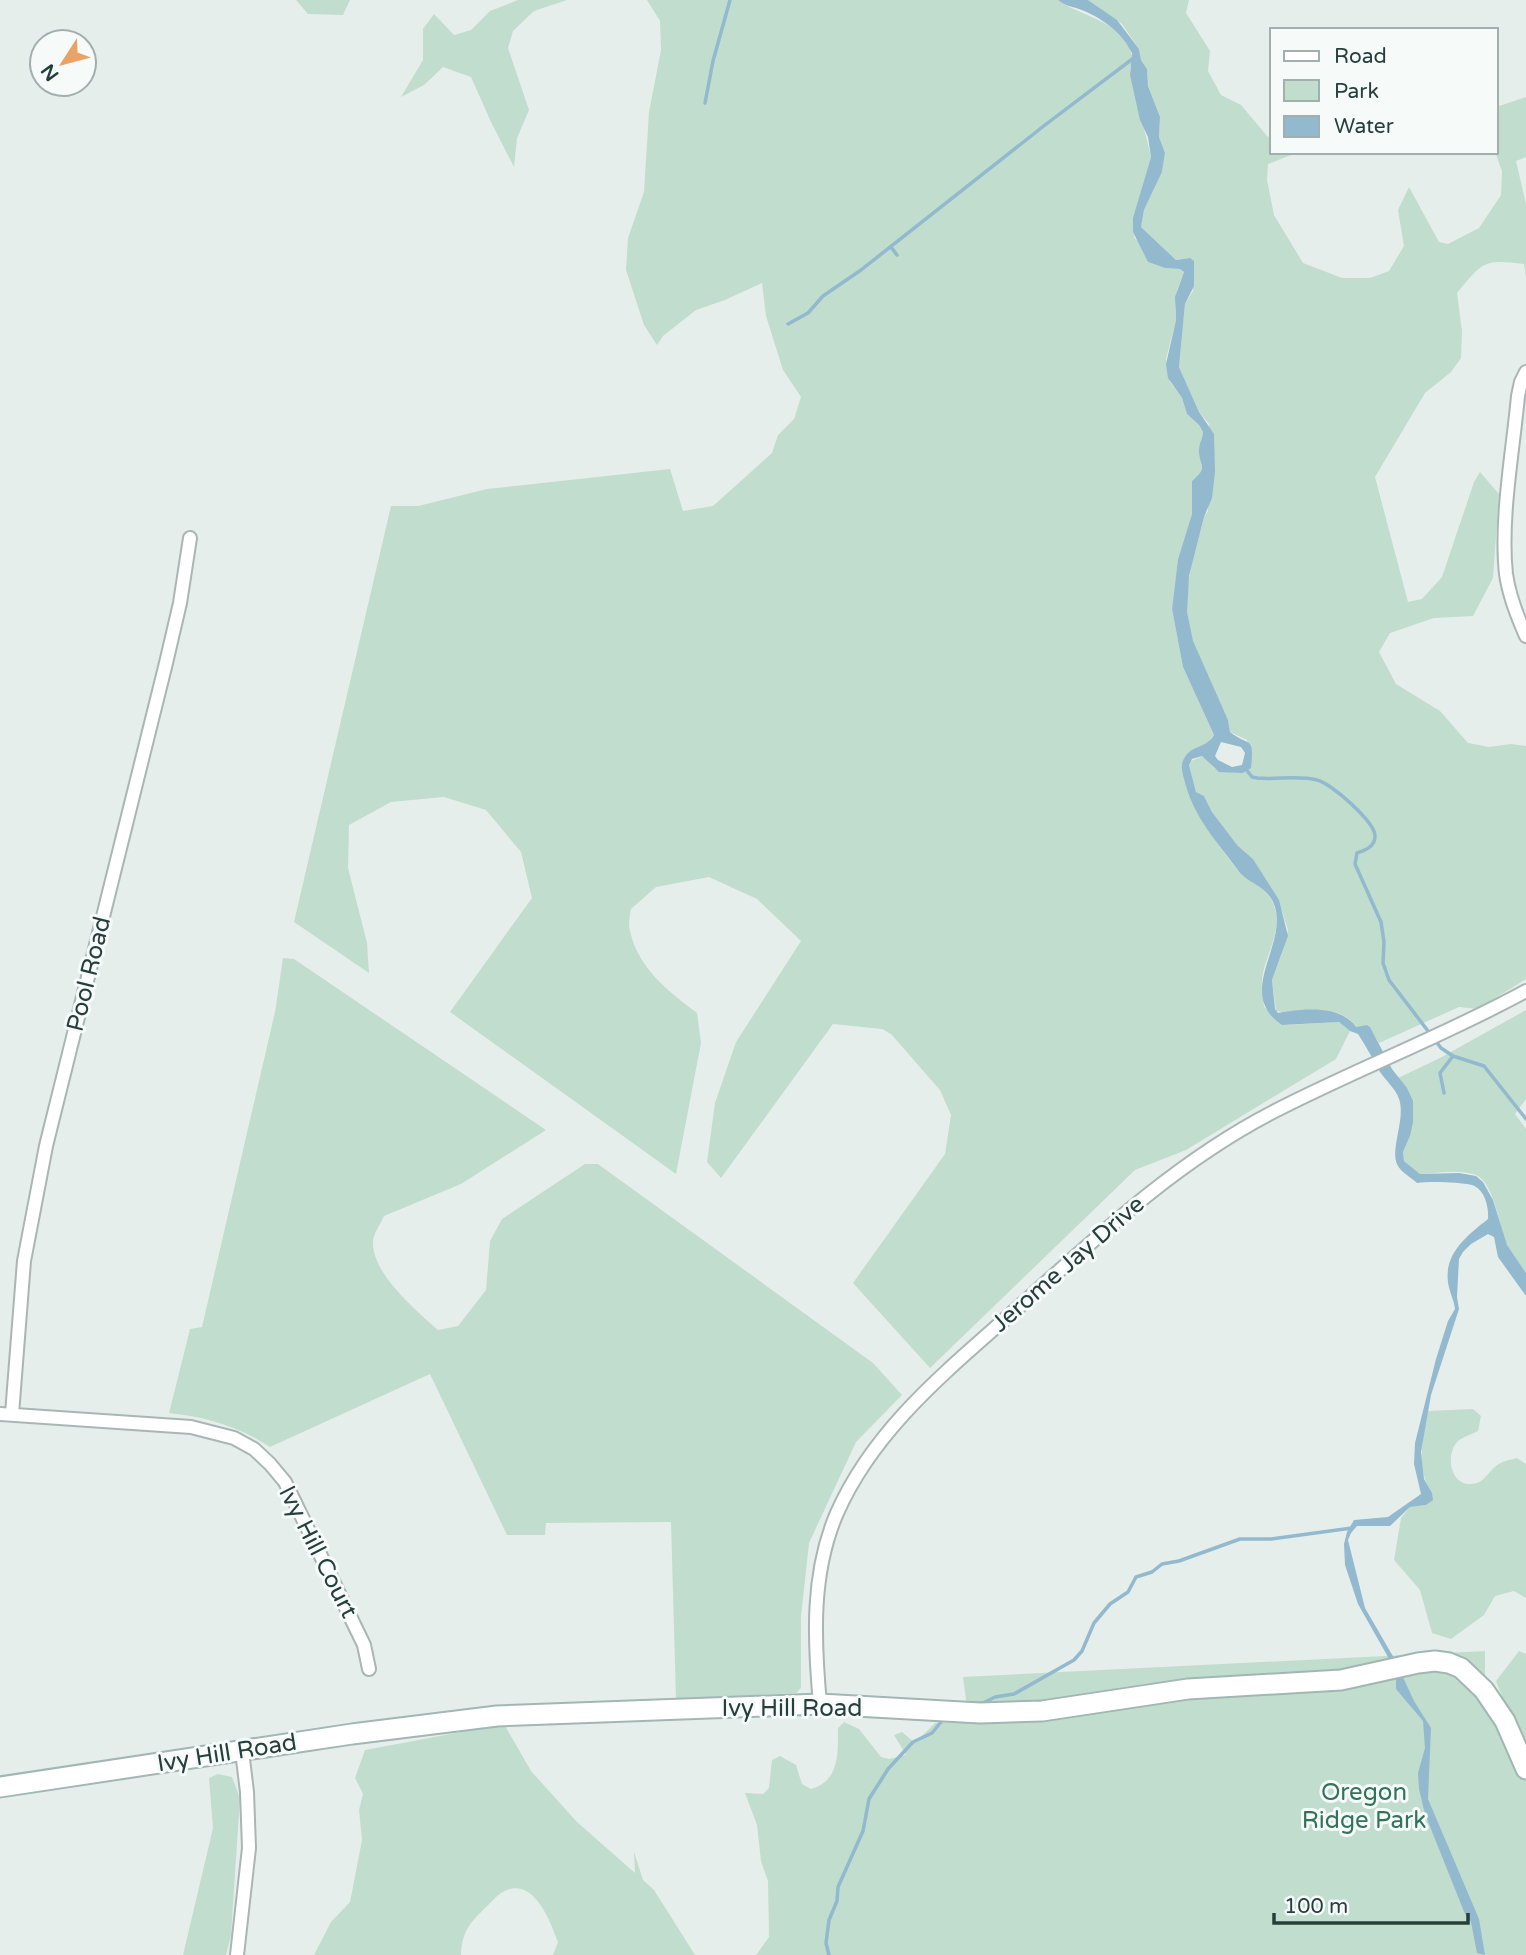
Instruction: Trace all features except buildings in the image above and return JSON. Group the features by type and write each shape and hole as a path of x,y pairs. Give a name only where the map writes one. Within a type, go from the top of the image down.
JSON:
{"street":[{"path":"1526,372 1518,396 1505,547 1506,576 1514,608 1526,636"},
{"name":"Pool Road","path":"6,1414 24,1261 42,1162 166,663 180,603 190,538"},
{"name":"Jerome Jay Drive","path":"820,1704 815,1617 818,1581 825,1549 852,1481 893,1424 922,1394 1107,1228 1195,1159 1261,1119 1526,992"},
{"name":"Ivy Hill Court","path":"6,1414 191,1427 234,1438 254,1449 285,1482 298,1506 364,1645 369,1669"},
{"name":"Ivy Hill Road","path":"0,1787 393,1728 497,1716 820,1704 980,1713 1042,1711 1188,1689 1341,1680 1435,1661 1461,1668 1484,1690 1505,1721 1526,1769"},
{"path":"237,1955 248,1847 247,1792 242,1751"}],"green space":[{"path":"296,0 350,0 343,15 308,14"},
{"path":"518,0 567,0 534,11 513,31 508,48 529,110 517,138 514,167 471,77 443,67 424,85 401,97 423,60 423,29 434,14 454,35 471,30 490,11"},
{"path":"647,0 1058,0 1107,25 1127,43 1132,55 1130,70 1151,157 1138,202 1134,237 1141,245 1148,262 1184,272 1177,290 1176,320 1166,359 1170,382 1182,398 1187,414 1203,432 1199,449 1202,469 1192,481 1192,514 1178,559 1172,609 1183,667 1214,735 1206,746 1198,747 1182,765 1184,778 1196,807 1222,850 1240,873 1263,888 1274,906 1277,924 1262,980 1264,1007 1287,1025 1339,1022 1350,1031 1336,1059 1186,1150 1135,1170 930,1368 853,1283 945,1154 951,1115 940,1090 891,1034 882,1029 833,1024 721,1178 707,1162 715,1103 736,1042 801,941 757,899 709,877 656,887 631,909 629,928 640,956 665,987 697,1013 701,1043 676,1174 450,1012 532,898 521,852 486,810 444,797 391,802 349,825 348,868 367,943 369,973 294,922 391,506 418,506 487,489 670,469 683,511 713,506 772,453 778,435 794,419 801,397 783,370 766,316 762,283 696,310 663,336 657,345 644,325 626,270 628,238 644,192 649,112 661,50 660,21"},
{"path":"1088,0 1189,0 1186,13 1210,51 1208,71 1221,95 1241,105 1270,136 1270,154 1294,154 1268,164 1267,180 1274,215 1303,263 1342,278 1370,278 1389,271 1404,246 1398,210 1409,187 1439,242 1448,244 1479,228 1501,195 1502,171 1496,154 1498,154 1498,106 1526,97 1526,157 1516,161 1526,204 1526,278 1524,264 1492,263 1479,269 1457,293 1462,331 1461,358 1451,372 1425,393 1375,477 1408,602 1422,599 1442,577 1474,482 1480,472 1499,494 1493,578 1473,616 1434,618 1390,633 1379,652 1396,684 1440,711 1468,743 1489,747 1511,744 1526,746 1526,979 1478,1009 1459,1007 1379,1043 1368,1025 1356,1027 1339,1014 1328,1011 1276,1011 1272,980 1288,930 1282,911 1253,859 1239,847 1212,812 1204,796 1196,792 1189,765 1191,761 1203,756 1215,769 1247,772 1247,740 1230,732 1228,720 1209,682 1189,626 1189,576 1204,517 1208,511 1209,424 1199,412 1179,367 1185,304 1193,291 1190,258 1176,260 1141,227 1144,210 1162,172 1165,153 1159,137 1160,117 1148,86 1147,69 1141,60 1139,49 1122,24"},
{"path":"283,958 294,959 546,1130 461,1184 384,1216 373,1242 380,1266 387,1279 438,1330 458,1326 486,1290 490,1241 502,1219 585,1164 598,1164 873,1363 902,1395 856,1442 809,1543 801,1617 801,1688 796,1693 676,1700 671,1522 546,1523 545,1535 507,1535 430,1374 270,1447 246,1433 221,1424 169,1413 190,1329 202,1327 275,1012"},
{"path":"1526,1010 1526,1099 1515,1114 1526,1129 1526,1273 1507,1245 1492,1196 1482,1180 1476,1175 1463,1172 1420,1174 1404,1161 1403,1152 1410,1136 1398,1078"},
{"path":"1473,1409 1481,1416 1478,1431 1458,1441 1452,1453 1452,1467 1458,1479 1463,1483 1475,1484 1506,1461 1517,1458 1526,1464 1526,1598 1514,1591 1495,1596 1484,1615 1451,1639 1432,1633 1420,1590 1394,1560 1401,1518 1410,1507 1426,1505 1432,1493 1423,1474 1422,1463 1428,1411"},
{"name":"Oregon Ridge Park","path":"1485,1651 1485,1702 1520,1765 1526,1782 1526,1955 756,1955 769,1937 768,1881 761,1861 757,1825 745,1793 763,1794 769,1788 772,1760 780,1756 796,1765 802,1784 811,1789 820,1785 832,1773 838,1747 838,1728 844,1722 859,1729 881,1757 889,1759 906,1755 894,1735 902,1732 915,1743 935,1723 969,1722 963,1677"},
{"path":"1519,1651 1526,1654 1526,1759 1496,1681"},
{"path":"504,1724 531,1771 577,1822 635,1873 634,1852 643,1880 654,1890 695,1955 553,1955 558,1942 545,1912 531,1894 522,1889 512,1889 501,1893 471,1924 463,1940 461,1955 314,1955 331,1922 350,1902 362,1840 359,1810 363,1794 355,1778 365,1750"},
{"path":"218,1774 232,1777 240,1798 231,1935 226,1955 183,1955 213,1828 209,1778"}],"water":[{"path":"1058,0 1088,0 1117,20 1139,49 1141,60 1147,69 1148,86 1160,117 1159,137 1165,153 1162,172 1144,210 1141,227 1176,260 1190,258 1194,261 1194,286 1185,304 1179,367 1199,412 1214,434 1215,472 1212,498 1204,517 1189,576 1187,612 1193,641 1228,720 1230,732 1250,744 1252,751 1251,768 1243,773 1219,772 1202,756 1192,759 1189,765 1196,792 1204,796 1212,812 1238,846 1253,859 1279,900 1288,936 1272,980 1275,1009 1278,1013 1298,1010 1331,1011 1349,1020 1356,1027 1370,1027 1413,1101 1413,1122 1403,1152 1404,1161 1420,1174 1459,1173 1476,1176 1483,1182 1493,1200 1507,1245 1526,1273 1526,1296 1498,1257 1494,1237 1488,1234 1463,1252 1459,1259 1459,1309 1431,1395 1421,1452 1424,1479 1433,1500 1426,1505 1410,1507 1390,1526 1357,1526 1348,1540 1365,1608 1431,1728 1428,1799 1479,1919 1485,1955 1477,1953 1471,1922 1465,1914 1425,1814 1418,1773 1425,1748 1423,1721 1396,1689 1396,1680 1388,1657 1358,1604 1345,1565 1344,1544 1354,1520 1388,1517 1421,1494 1414,1464 1415,1443 1436,1359 1448,1321 1455,1309 1448,1282 1450,1262 1459,1246 1488,1219 1487,1204 1480,1190 1472,1185 1417,1183 1398,1167 1395,1150 1401,1115 1399,1099 1358,1034 1339,1022 1282,1025 1269,1012 1263,999 1262,984 1275,938 1275,907 1264,890 1240,873 1207,829 1188,793 1182,770 1183,760 1191,750 1208,742 1214,735 1183,667 1172,609 1178,559 1192,514 1192,481 1202,469 1199,449 1203,432 1187,414 1182,398 1168,378 1166,364 1176,320 1175,297 1184,272 1148,262 1133,232 1133,218 1151,157 1130,75 1132,53 1123,38 1103,21","holes":["1221,742 1241,747 1245,753 1242,765 1232,767 1215,756"]}],"waterway":[{"path":"705,103 713,61 730,0"},
{"path":"788,324 808,313 823,296 861,270 1135,57"},
{"path":"891,247 897,255"},
{"path":"1245,768 1252,777 1257,778 1302,778 1324,783 1351,804 1368,822 1375,840 1369,848 1357,853 1355,864 1381,922 1383,963 1389,980 1441,1048 1453,1056 1484,1066 1526,1119"},
{"path":"1444,1093 1440,1073 1453,1056"},
{"path":"967,1704 983,1703 995,1697 1014,1694 1074,1660 1082,1651 1094,1623 1110,1604 1128,1592 1136,1577 1152,1572 1162,1564 1179,1561 1240,1539 1271,1539 1352,1528"},
{"path":"829,1955 826,1943 829,1920 837,1901 838,1887 863,1831 869,1799 888,1769 913,1742 932,1733 941,1722"}]}
